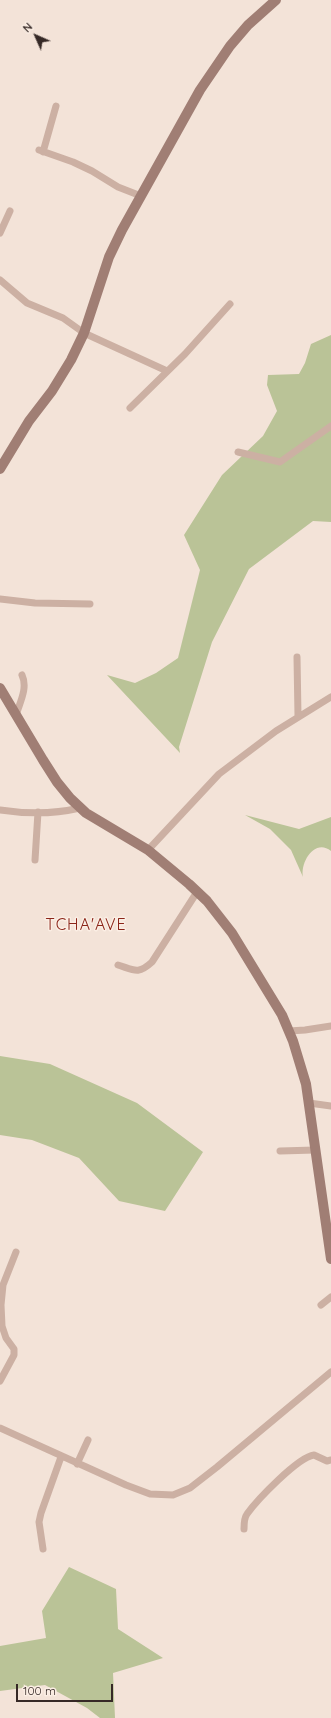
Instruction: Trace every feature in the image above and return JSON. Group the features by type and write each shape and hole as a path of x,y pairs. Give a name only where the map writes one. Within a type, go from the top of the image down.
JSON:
{"street":[{"path":"0,469 29,421 52,391 71,360 84,333 109,257 141,196 215,66 248,25 273,1"},
{"path":"56,106 41,151 73,162 92,171 118,187 141,196"},
{"path":"0,233 10,211"},
{"path":"0,280 28,303 63,318 84,333 167,371"},
{"path":"130,408 230,304"},
{"path":"238,452 280,462 331,426"},
{"path":"0,599 35,603 90,604"},
{"path":"297,657 298,716"},
{"path":"16,715 24,688 25,681 22,675"},
{"path":"0,688 57,782 80,808 148,850 197,892 229,927 289,1031 301,1066 309,1103 331,1258"},
{"path":"148,850 218,774 298,716 331,697"},
{"path":"0,810 38,812 66,811 80,808"},
{"path":"35,860 38,812"},
{"path":"118,965 137,971 143,970 152,962 197,892"},
{"path":"289,1031 331,1026"},
{"path":"309,1103 331,1106"},
{"path":"280,1151 315,1150"},
{"path":"0,1381 14,1355 14,1349 6,1338 2,1326 1,1305 3,1285 16,1252"},
{"path":"321,1305 331,1297"},
{"path":"0,1428 61,1457 150,1494 173,1495 190,1488 217,1467 331,1372"},
{"path":"77,1464 88,1440"},
{"path":"244,1529 246,1515 265,1494 303,1459 314,1454 327,1461 331,1460"},
{"path":"43,1549 39,1522 61,1457"}],"green space":[{"path":"331,335 331,522 313,521 249,569 212,642 179,747 180,753 107,675 135,683 156,673 178,658 200,570 184,535 222,475 263,436 277,411 267,385 268,375 299,374 305,363 311,344"},
{"path":"245,815 299,829 331,817 331,851 319,847 314,850 306,859 303,877 291,850 270,829"},
{"path":"0,1056 50,1064 137,1103 203,1152 165,1211 119,1201 79,1158 32,1140 0,1135"},
{"path":"69,1567 116,1589 118,1629 163,1658 113,1673 115,1718 100,1718 87,1708 45,1685 0,1691 0,1646 46,1638 42,1611"}],"district":[{"name":"TCHA'AVE","path":"86,925"}]}
